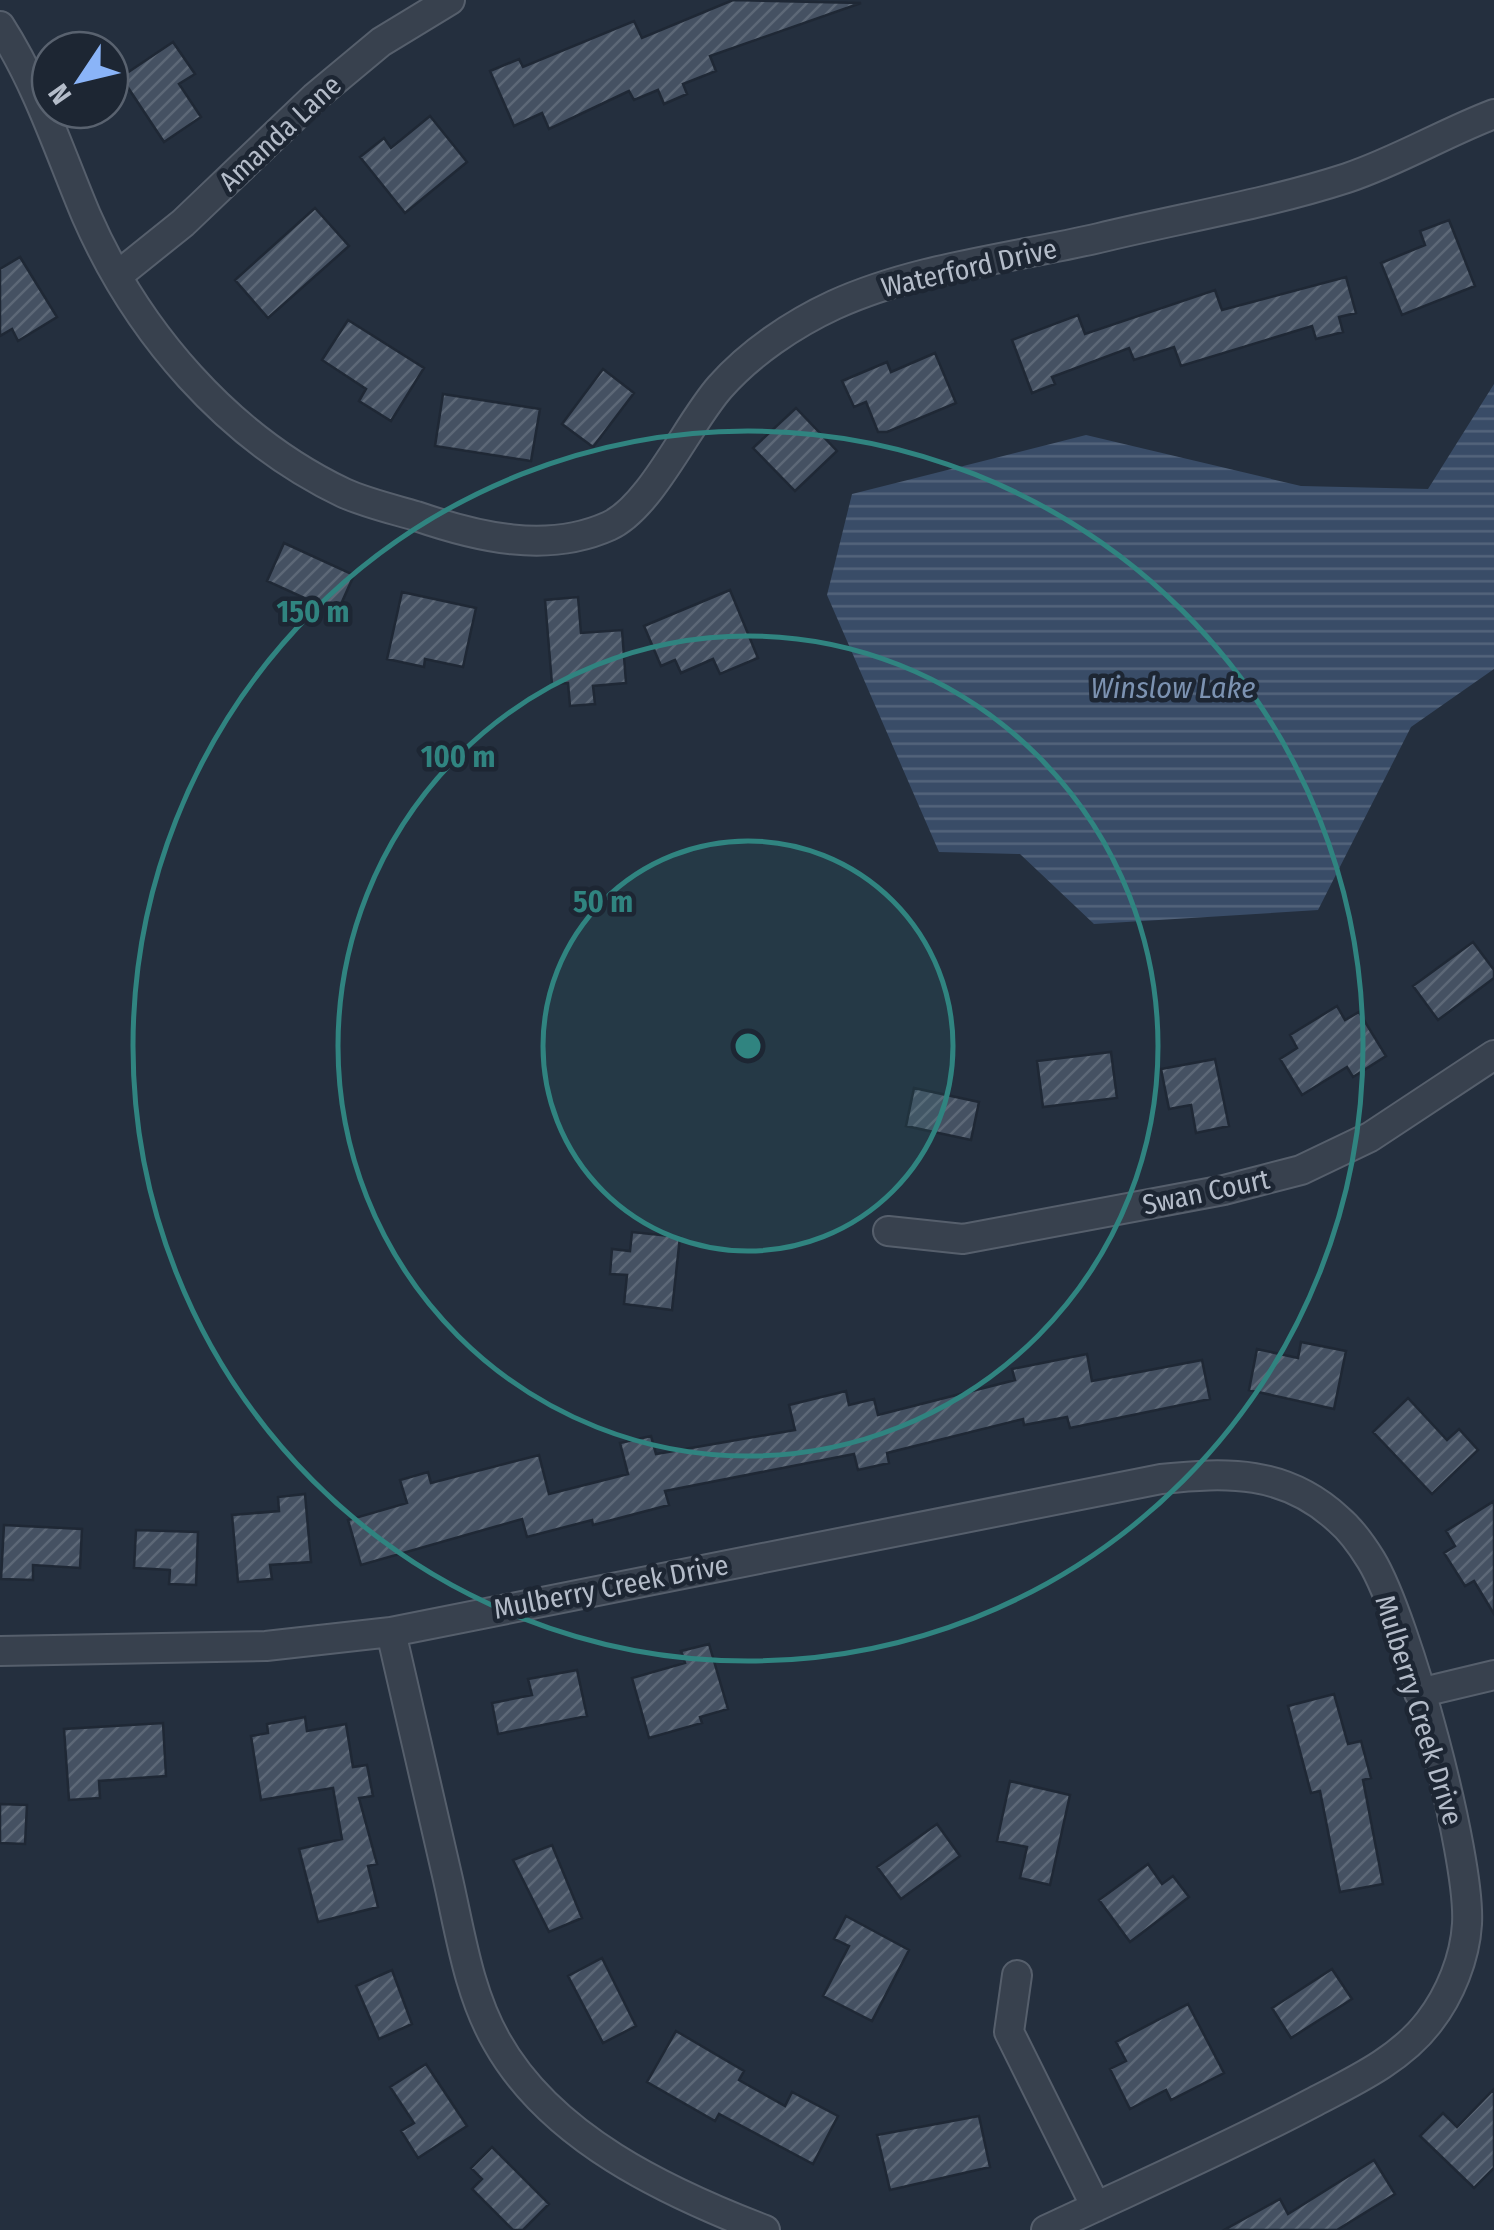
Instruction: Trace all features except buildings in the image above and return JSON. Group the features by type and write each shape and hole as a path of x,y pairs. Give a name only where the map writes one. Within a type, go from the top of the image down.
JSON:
{"street":[{"name":"Amanda Lane","path":"117,276 182,223 315,97 381,42 450,0"},
{"name":"Waterford Drive","path":"0,26 23,62 88,219 117,276 154,334 204,393 263,444 345,494 432,522 517,541 570,540 614,524 646,492 722,385 768,344 833,306 905,278 1000,262 1345,178 1494,114"},
{"name":"Swan Court","path":"888,1230 962,1239 1224,1190 1301,1170 1370,1138 1494,1055"},
{"name":"Mulberry Creek Drive","path":"0,1651 266,1646 391,1632 1161,1479 1227,1472 1286,1485 1338,1518 1372,1560 1419,1694 1456,1836 1467,1923 1459,1968 1430,2021 1394,2056 1252,2136 1046,2230"},
{"path":"391,1632 471,1980 497,2042 535,2094 584,2138 631,2166 765,2230"},
{"path":"1419,1694 1494,1675"},
{"path":"1017,1975 1009,2032 1096,2206"}],"water":[{"name":"Winslow Lake","path":"1494,384 1494,669 1411,727 1318,910 1094,924 1020,854 939,852 827,595 852,494 1086,435 1301,486 1428,489"}]}
